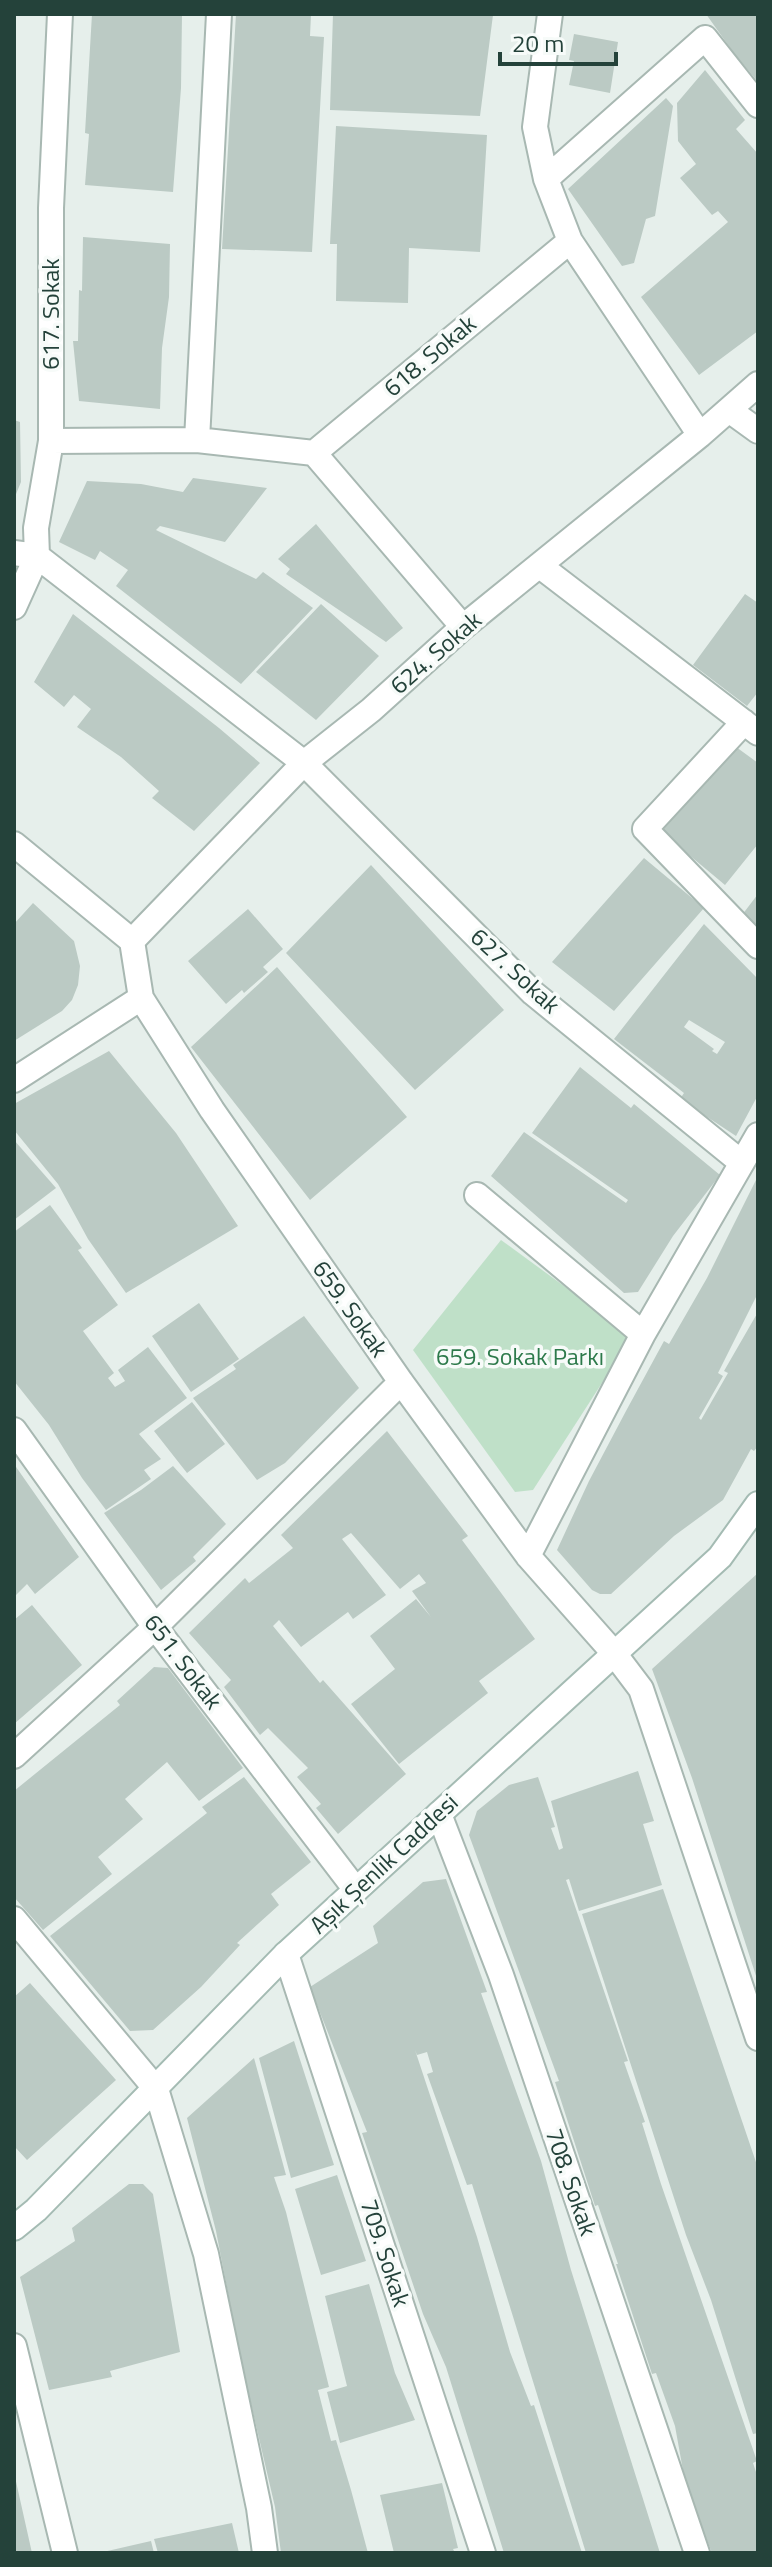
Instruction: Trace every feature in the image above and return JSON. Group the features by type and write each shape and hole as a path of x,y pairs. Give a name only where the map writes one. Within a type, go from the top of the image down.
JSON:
{"street":[{"name":"617. Sokak","path":"14,607 25,555 36,528 51,441 51,208 60,14"},
{"path":"197,440 219,14"},
{"path":"550,14 535,127 546,179 570,241 700,435"},
{"path":"546,179 705,38 758,105"},
{"name":"618. Sokak","path":"314,453 570,241"},
{"name":"624. Sokak","path":"132,941 304,763 371,710 463,627 700,435 758,384"},
{"path":"729,410 758,431"},
{"path":"51,441 197,440 314,453 463,627"},
{"name":"627. Sokak","path":"25,555 304,763 533,993 742,1163"},
{"path":"540,566 751,727 645,829 758,946"},
{"path":"14,844 132,941"},
{"name":"659. Sokak","path":"132,941 141,998 212,1110 401,1382 528,1556 613,1652 641,1689 758,2038"},
{"path":"14,1080 141,998"},
{"path":"528,1556 643,1334 758,1135"},
{"path":"477,1195 643,1334"},
{"path":"14,1756 155,1627 401,1382"},
{"name":"651. Sokak","path":"14,1430 155,1627 356,1890"},
{"name":"Aşık Şenlik Caddesi","path":"14,2228 36,2210 286,1954 720,1557 758,1504"},
{"name":"708. Sokak","path":"439,1814 501,1975 697,2553"},
{"path":"14,1919 156,2089 206,2254 259,2508 265,2553"},
{"name":"709. Sokak","path":"286,1954 483,2553"},
{"path":"14,2346 65,2553"}],"green space":[{"name":"659. Sokak Parkı","path":"501,1240 627,1332 629,1341 533,1490 515,1492 413,1350"}],"building":[{"path":"92,14 182,14 181,88 173,192 85,185"},
{"path":"236,14 311,14 310,36 324,37 312,252 222,249"},
{"path":"333,14 493,15 480,116 330,110"},
{"path":"706,14 758,14 758,82 733,52"},
{"path":"574,34 618,42 610,93 569,85 574,61 569,60"},
{"path":"705,70 745,120 736,129 758,154 758,331 699,375 641,297 728,222 718,211 712,215 680,178 696,164 678,141 677,103"},
{"path":"666,98 673,106 655,216 646,219 634,263 622,266 568,189"},
{"path":"336,126 487,135 480,252 409,248 408,303 336,301 337,244 330,244"},
{"path":"83,237 170,244 160,409 79,401 73,341 78,341"},
{"path":"14,420 20,422 21,482 14,499"},
{"path":"193,478 267,488 225,542 160,526 156,530 256,579 263,572 313,608 241,684 116,586 128,570 100,551 95,560 59,542 87,481 141,484 183,492"},
{"path":"316,524 403,628 386,642 286,574 290,569 278,559"},
{"path":"745,594 758,603 758,692 747,706 693,665"},
{"path":"321,604 379,656 316,720 256,672"},
{"path":"73,614 260,763 194,831 152,798 159,791 121,757 77,727 91,709 74,695 64,707 34,682"},
{"path":"732,744 758,763 758,844 725,885 658,829"},
{"path":"644,858 704,908 614,1011 552,962"},
{"path":"371,865 504,1010 415,1090 286,953"},
{"path":"758,894 758,927 742,915"},
{"path":"33,903 74,941 80,966 78,985 72,1000 62,1011 14,1041 14,924"},
{"path":"248,909 283,949 263,967 268,972 226,1004 188,961"},
{"path":"704,924 758,979 758,1095 736,1136 680,1099 684,1093 614,1039","holes":["689,1020 725,1042 717,1054 684,1027"]},
{"path":"277,967 407,1117 310,1200 191,1047"},
{"path":"109,1051 176,1133 238,1226 126,1293 88,1239 58,1184 14,1130 14,1104"},
{"path":"580,1067 631,1108 634,1104 720,1175 673,1236 638,1292 624,1293 491,1176 524,1132 626,1203 628,1200 532,1133"},
{"path":"14,1140 56,1188 14,1220"},
{"path":"758,1176 758,1293 718,1373 723,1376 699,1418 701,1420 728,1373 724,1371 758,1312 758,1446 754,1451 751,1449 723,1500 674,1536 611,1594 600,1594 592,1590 557,1550 626,1411 664,1341 669,1344 707,1278"},
{"path":"50,1205 118,1305 83,1331 114,1373 108,1378 115,1387 125,1381 118,1370 148,1347 187,1398 139,1434 161,1459 144,1470 151,1479 106,1510 49,1425 14,1381 14,1232"},
{"path":"199,1303 239,1359 191,1392 152,1336"},
{"path":"304,1316 359,1388 285,1463 257,1480 193,1398 236,1369 233,1365"},
{"path":"192,1402 225,1444 187,1473 154,1431"},
{"path":"387,1431 468,1536 462,1540 535,1639 479,1681 488,1693 399,1764 351,1704 395,1669 370,1636 416,1599 431,1617 412,1591 426,1583 419,1574 400,1589 351,1533 342,1539 386,1595 353,1619 348,1612 301,1647 279,1620 273,1626 320,1683 323,1680 406,1774 338,1834 316,1808 321,1804 297,1777 308,1768 268,1728 260,1735 224,1687 231,1680 189,1633 245,1578 249,1583 293,1548 281,1535"},
{"path":"14,1464 79,1557 35,1594 27,1584 14,1597"},
{"path":"173,1466 226,1524 193,1557 196,1561 161,1590 104,1513"},
{"path":"758,1573 757,1979 692,1778 652,1669"},
{"path":"32,1605 82,1665 14,1724 14,1620"},
{"path":"154,1667 168,1668 243,1768 199,1801 167,1762 125,1799 143,1819 98,1857 112,1874 43,1930 14,1897 14,1791 120,1705 117,1701"},
{"path":"638,1771 654,1821 643,1824 662,1885 579,1911 569,1879 566,1880 628,2061 624,2062 645,2122 642,2123 661,2184 757,2461 753,2463 758,2478 758,2553 712,2553 686,2487 675,2426 656,2373 652,2374 598,2205 595,2206 555,2082 559,2081 469,1835 477,1811 509,1785 538,1777 555,1827 551,1828 559,1850 563,1848 551,1801"},
{"path":"244,1777 311,1862 271,1894 279,1905 237,1943 240,1945 201,1987 153,2030 130,2031 50,1936 207,1813 202,1807"},
{"path":"446,1879 487,1992 481,1993 541,2161 571,2270 660,2553 586,2553 472,2184 467,2185 427,2074 433,2072 427,2052 417,2055 415,2050 477,2237 510,2352 531,2406 534,2405 582,2553 504,2553 446,2367 423,2314 362,2133 367,2132 310,1987 378,1943 373,1926 423,1882"},
{"path":"663,1889 758,2168 758,2433 753,2434 582,1914"},
{"path":"30,1983 116,2080 27,2160 14,2146 14,1997"},
{"path":"294,2041 334,2165 291,2178 259,2058"},
{"path":"254,2058 286,2175 274,2177 286,2212 329,2387 318,2390 331,2441 336,2440 368,2553 281,2553 275,2507 242,2365 216,2231 187,2118"},
{"path":"337,2175 366,2261 321,2275 295,2189"},
{"path":"129,2184 143,2184 153,2194 180,2352 110,2371 112,2377 49,2390 20,2277 75,2241 72,2228"},
{"path":"369,2284 395,2373 415,2420 340,2443 327,2392 347,2386 325,2296"},
{"path":"15,2477 32,2553 14,2553"},
{"path":"442,2483 458,2548 453,2549 455,2553 394,2553 380,2495"},
{"path":"232,2523 239,2553 158,2553 154,2539"},
{"path":"151,2541 154,2553 103,2552"}]}
